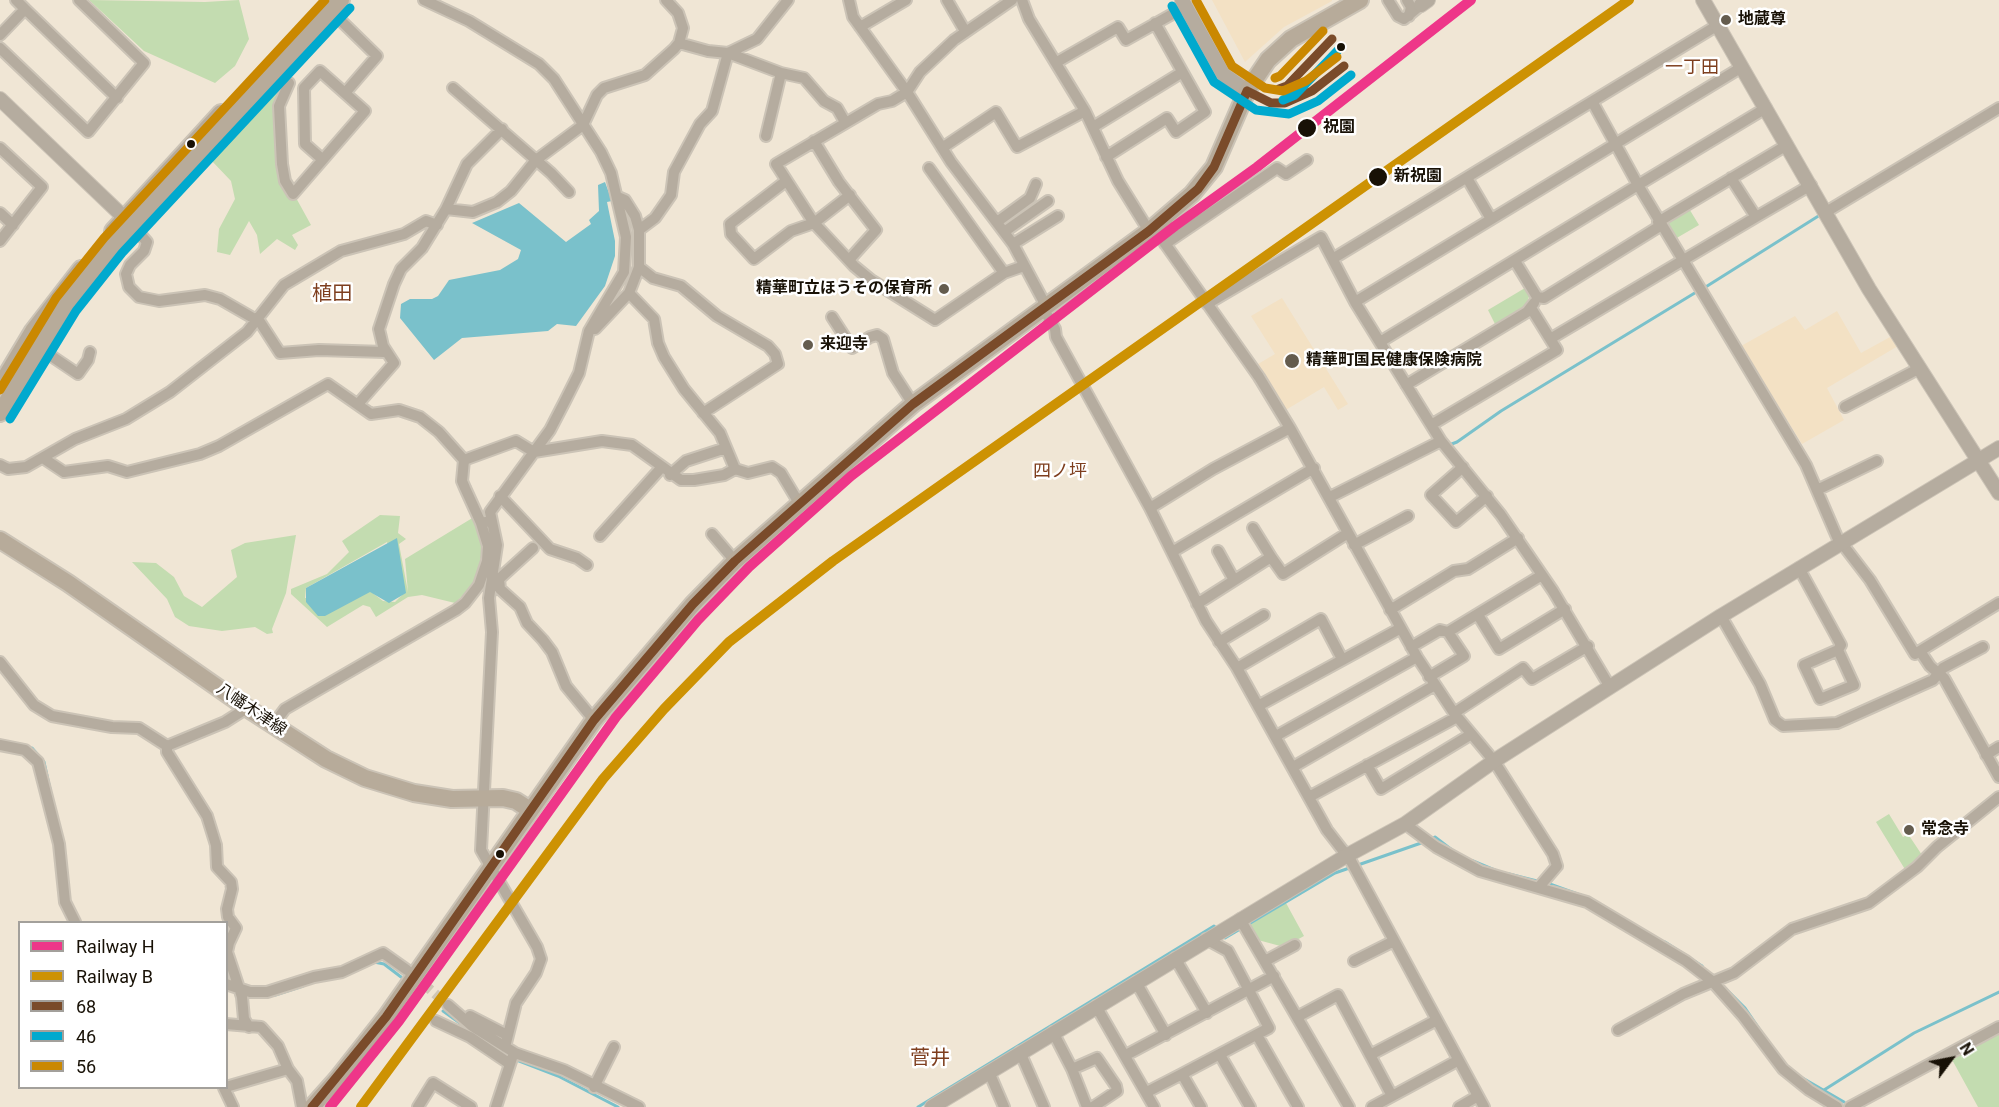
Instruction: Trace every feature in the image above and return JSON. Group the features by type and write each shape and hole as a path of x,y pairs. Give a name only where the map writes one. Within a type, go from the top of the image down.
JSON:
{"main road":[{"path":"312,1107 381,1025 594,720 662,639 735,561 913,404 1152,230 1209,175 1247,91 1268,60 1283,45 1354,1"},
{"path":"0,386 58,295 333,4"},
{"path":"0,413 66,304 127,221"},
{"name":"八幡木津線","path":"0,540 84,593 247,708 326,759 365,778 414,793 452,799 481,798 516,801 530,810"}],"street":[{"path":"16,0 117,98"},
{"path":"0,48 88,132 144,63 79,0"},
{"path":"273,725 285,709 456,610 465,603 479,585 487,561 486,522 490,512 550,430 579,373 589,331 624,272 626,237 618,197 601,152 554,79 539,64 469,21 424,0"},
{"path":"447,209 472,212 489,206 511,191 536,160 583,125 597,95 604,88 645,75 679,43 682,23 666,0"},
{"path":"639,230 655,218 671,195 674,172 700,124 712,111 728,53 757,39 788,0"},
{"path":"849,0 853,18 907,92 942,148 1013,244 1055,329 1056,337 1150,508 1197,604 1237,668 1327,830 1346,856 1484,1107"},
{"path":"860,27 906,0"},
{"path":"947,0 965,31"},
{"path":"1012,0 965,31 920,72 907,92 845,122 776,164 814,223 849,260 871,280 935,320 1004,273 1024,266"},
{"path":"1022,0 1029,19 1085,111 1126,196 1165,244 1290,428 1414,652 1455,715 1494,761 1553,854 1557,866 1539,886"},
{"path":"1388,0 1398,16 1404,19 1409,16 1416,2"},
{"path":"1703,0 1827,212 1869,289 1999,493"},
{"path":"333,4 377,56 345,93"},
{"path":"1057,62 1118,27 1126,40 1184,4 1223,74 1247,91"},
{"path":"0,35 25,9"},
{"path":"1106,157 1167,118 1176,132 1205,112 1181,73 1155,23"},
{"path":"1333,257 1593,103 1718,25"},
{"path":"679,43 708,51 728,53 809,81 824,101 837,108 845,122"},
{"path":"1355,302 1742,67"},
{"path":"289,83 279,106 282,164 285,181 293,194 365,111 320,71 304,88 305,144 322,159"},
{"path":"766,136 781,73"},
{"path":"1093,127 1181,73"},
{"path":"453,88 502,129 568,192"},
{"path":"0,99 147,242 144,251 129,265 126,274 127,282 135,295 159,301 214,297 257,320 280,353 319,350 385,352"},
{"path":"1593,103 1659,224 1806,465 1837,537 1870,580 1915,654 1999,603"},
{"path":"1380,342 1766,108"},
{"path":"1827,212 1999,108"},
{"path":"942,148 996,112 1017,147 1085,111"},
{"path":"358,404 394,363 385,352 379,329 401,269 422,248 437,225 447,209 467,164 502,129"},
{"path":"814,141 876,230 849,260"},
{"path":"1537,297 1544,298 1787,144"},
{"path":"0,148 42,187 0,241"},
{"path":"1165,244 1277,168 1286,174 1307,160"},
{"path":"929,168 1004,273"},
{"path":"1467,178 1491,219"},
{"path":"1731,178 1756,217"},
{"path":"786,181 730,224 731,234 754,259 791,231 814,223 850,195"},
{"path":"997,222 1030,198 1036,184"},
{"path":"1550,339 1811,185"},
{"path":"955,202 973,191"},
{"path":"589,331 596,329 629,293 639,267 639,230 635,216 625,200 618,197"},
{"path":"1004,232 1048,201"},
{"path":"0,213 13,225"},
{"path":"1013,244 1058,216"},
{"path":"0,465 8,469 26,467 75,439 126,419 170,392 230,346 257,320 284,285 341,251 404,234 426,221 437,225"},
{"path":"1207,304 1321,237 1355,302 1441,441 1487,496 1518,538 1588,646 1610,687"},
{"path":"1515,261 1537,297"},
{"path":"639,267 653,278 681,286 717,316 768,346 775,354 778,364 703,412"},
{"path":"629,293 646,308 654,319 658,343 664,357 720,433 735,469"},
{"path":"1406,386 1532,308 1537,297"},
{"path":"1431,425 1557,350 1532,308"},
{"path":"832,317 852,348 870,337 877,335 883,339 893,373 913,404"},
{"path":"38,347 78,374 88,360 90,351"},
{"path":"1845,407 1920,368"},
{"path":"43,458 64,472 108,466 127,472 200,454 219,446 328,384 371,414 399,410 420,417 446,439 464,460 462,481 497,545 489,702 481,798 481,850 542,959 536,973 516,1003 505,1047"},
{"path":"1150,508 1213,469 1290,428"},
{"path":"464,460 516,441 534,452 602,441 632,445 661,468 681,480 724,475 735,469 748,473 772,467 781,473 799,503"},
{"path":"1330,497 1441,441"},
{"path":"670,474 686,461 726,448"},
{"path":"932,1107 950,1102 1020,1052 1206,939 1243,924 1346,856 1405,824 1494,761 1721,616 1999,448"},
{"path":"1817,490 1877,461"},
{"path":"1463,467 1431,495 1456,522 1487,496"},
{"path":"600,536 661,468"},
{"path":"1172,552 1314,468"},
{"path":"500,496 550,549 577,558 586,565"},
{"path":"1354,545 1408,516"},
{"path":"1253,528 1282,574 1348,533"},
{"path":"712,534 735,561"},
{"path":"1390,610 1454,572 1468,569 1518,538"},
{"path":"495,577 533,548"},
{"path":"1218,551 1234,580"},
{"path":"1197,604 1271,557"},
{"path":"1799,568 1841,645 1838,650 1804,665 1820,699 1854,685 1838,650"},
{"path":"1448,632 1542,575"},
{"path":"495,577 500,589 520,607 527,623 548,646 566,686 594,720"},
{"path":"1478,615 1499,650 1565,609"},
{"path":"1219,642 1263,615"},
{"path":"1721,616 1760,684 1774,720 1784,726 1837,723 1933,680 1939,672 1983,647"},
{"path":"1237,668 1321,620 1342,659"},
{"path":"1258,706 1401,628"},
{"path":"1276,736 1414,652 1440,630 1448,632 1464,656 1432,681 1293,767"},
{"path":"1309,797 1455,715 1523,668 1532,679 1588,646"},
{"path":"1920,651 1930,666 1939,672 1999,777"},
{"path":"0,662 34,705 52,716 112,727 139,728 167,746"},
{"path":"167,746 225,722 247,708"},
{"path":"1367,765 1381,789 1470,735"},
{"path":"0,745 25,750 38,762 59,844 65,902 74,921"},
{"path":"167,746 167,752 207,816 216,845 217,867 231,882 227,909 228,917 236,928 228,948"},
{"path":"1986,756 1999,747"},
{"path":"1618,1030 1683,994 1734,973 1792,929 1869,903 1917,867 1936,847 1999,797"},
{"path":"1405,824 1436,847 1480,871 1539,886 1587,902 1686,961 1712,981 1743,1016 1783,1070 1809,1090 1837,1107"},
{"path":"1243,924 1349,1107"},
{"path":"1147,1092 1269,1028 1228,951 1206,939"},
{"path":"1354,961 1394,941"},
{"path":"1265,961 1295,945"},
{"path":"228,985 240,992 267,992 314,977 342,972 383,953 407,970"},
{"path":"228,955 240,992 244,1019 249,1027"},
{"path":"1175,958 1207,1013"},
{"path":"1126,1055 1274,976"},
{"path":"1136,982 1166,1035"},
{"path":"1297,1017 1338,995 1392,1096"},
{"path":"507,1035 480,1023 450,1002 472,1026 505,1047 512,1058"},
{"path":"1096,1006 1154,1107"},
{"path":"436,1021 512,1058 564,1070 619,1104 639,1107"},
{"path":"1370,1055 1436,1021"},
{"path":"228,1024 261,1027 278,1046 288,1069 297,1081 302,1107"},
{"path":"1850,1107 1999,1027"},
{"path":"1053,1032 1072,1069 1087,1107"},
{"path":"1257,1035 1298,1107"},
{"path":"594,1087 614,1047"},
{"path":"1020,1052 1044,1107"},
{"path":"1220,1055 1250,1107"},
{"path":"496,1107 512,1058"},
{"path":"1072,1069 1097,1058 1116,1086 1113,1096 1093,1107"},
{"path":"1372,1107 1457,1061"},
{"path":"228,1086 288,1069"},
{"path":"989,1072 1004,1107"},
{"path":"1182,1074 1201,1107"},
{"path":"418,1107 433,1083 471,1107"},
{"path":"226,1089 233,1107"},
{"path":"1459,1107 1478,1096"}],"shaded area":[{"path":"1212,0 1332,1 1284,27 1245,62"},
{"name":"精華町国民健康保険病院","path":"1282,298 1348,404 1338,410 1324,387 1284,411 1253,367 1275,354 1251,316"},
{"path":"1837,311 1861,353 1892,336 1898,346 1827,388 1844,420 1802,444 1741,346 1795,316 1805,330"}],"green space":[{"path":"89,0 205,2 239,0 249,39 235,66 215,83 144,51"},
{"path":"281,84 286,86 279,149 295,196 311,225 292,235 298,245 295,250 277,239 260,254 257,235 249,221 230,255 217,252 219,229 235,199 231,181 210,159"},
{"path":"1688,207 1699,225 1675,239 1663,221"},
{"path":"1525,288 1530,294 1525,308 1496,326 1488,310"},
{"path":"380,515 400,516 398,533 406,539 399,544 408,592 405,559 474,517 484,544 475,584 455,603 422,595 408,597 376,617 370,607 363,605 327,627 291,594 291,589 327,574 349,552 342,541","holes":["387,542 403,594 395,602 383,601 370,591 305,598 306,588"]},
{"path":"296,535 286,593 272,629 273,633 267,634 255,627 222,631 189,626 175,617 167,599 132,562 156,563 174,577 184,596 202,607 237,577 231,550 245,543"},
{"path":"1889,814 1903,837 1908,834 1924,858 1906,871 1876,822"},
{"path":"1286,903 1304,936 1284,947 1258,940 1249,925"},
{"path":"1999,1029 1999,1107 1978,1107 1950,1056"}],"water":[{"path":"605,182 612,201 607,202 615,241 615,256 605,286 576,326 557,324 548,331 462,338 434,360 400,318 401,304 410,299 432,299 438,296 449,280 500,270 518,259 521,250 472,223 519,203 566,242 591,224 589,220 599,211 598,185"},
{"path":"397,538 406,593 389,603 370,592 325,616 318,616 306,602 306,588"}],"waterway":[{"path":"1704,288 1820,215"},
{"path":"1449,445 1698,291"},
{"path":"32,748 44,762 50,789"},
{"path":"1430,840 1435,837 1456,853"},
{"path":"1223,935 1225,938 1335,873 1424,842"},
{"path":"1473,861 1497,871"},
{"path":"1509,874 1541,882"},
{"path":"1547,883 1583,896"},
{"path":"918,1107 1214,926 1216,928"},
{"path":"1665,942 1702,966"},
{"path":"374,962 384,964 401,977"},
{"path":"275,995 303,986"},
{"path":"1724,987 1745,1008 1762,1033"},
{"path":"1824,1090 1914,1033 1999,992"},
{"path":"443,1011 471,1031"},
{"path":"514,1059 558,1076 618,1107"},
{"path":"1799,1076 1844,1102"}],"tunnel":[{"path":"412,974 448,1005"}],"rail line":[{"name":"H","path":"330,1107 399,1021 616,717 698,620 749,567 851,476 1175,226 1257,167 1471,0"},
{"name":"B","path":"361,1107 603,779 664,709 729,642 833,561 1629,0"}],"transit line":[{"name":"56","path":"0,390 56,298 104,238 325,0"},
{"name":"56","path":"1196,0 1232,66 1265,88 1283,91 1306,81 1337,57"},
{"name":"46","path":"1172,6 1214,82 1256,110 1289,114 1318,101 1351,75"},
{"name":"46","path":"10,419 76,311 122,253 350,8"},
{"name":"56","path":"1275,78 1280,76 1323,31"},
{"name":"68","path":"1279,89 1287,86 1332,39"},
{"name":"46","path":"1283,100 1295,95 1341,47"},
{"name":"68","path":"1247,91 1271,103 1285,103 1312,91 1344,66"},
{"name":"68","path":"312,1107 386,1017 594,720 693,604 735,561 913,404 1149,231 1198,189 1214,167 1247,91"}],"place":[{"name":"地蔵尊","path":"1726,20"},
{"name":"祝園","path":"1307,128"},
{"name":"新祝園","path":"1378,177"},
{"name":"精華町立ほうその保育所","path":"944,289"},
{"name":"来迎寺","path":"808,345"},
{"name":"精華町国民健康保険病院","path":"1292,361"},
{"name":"常念寺","path":"1909,830"}],"district":[{"name":"一丁田","path":"1692,68"},
{"name":"植田","path":"332,295"},
{"name":"四ノ坪","path":"1060,472"},
{"name":"菅井","path":"930,1059"}]}
